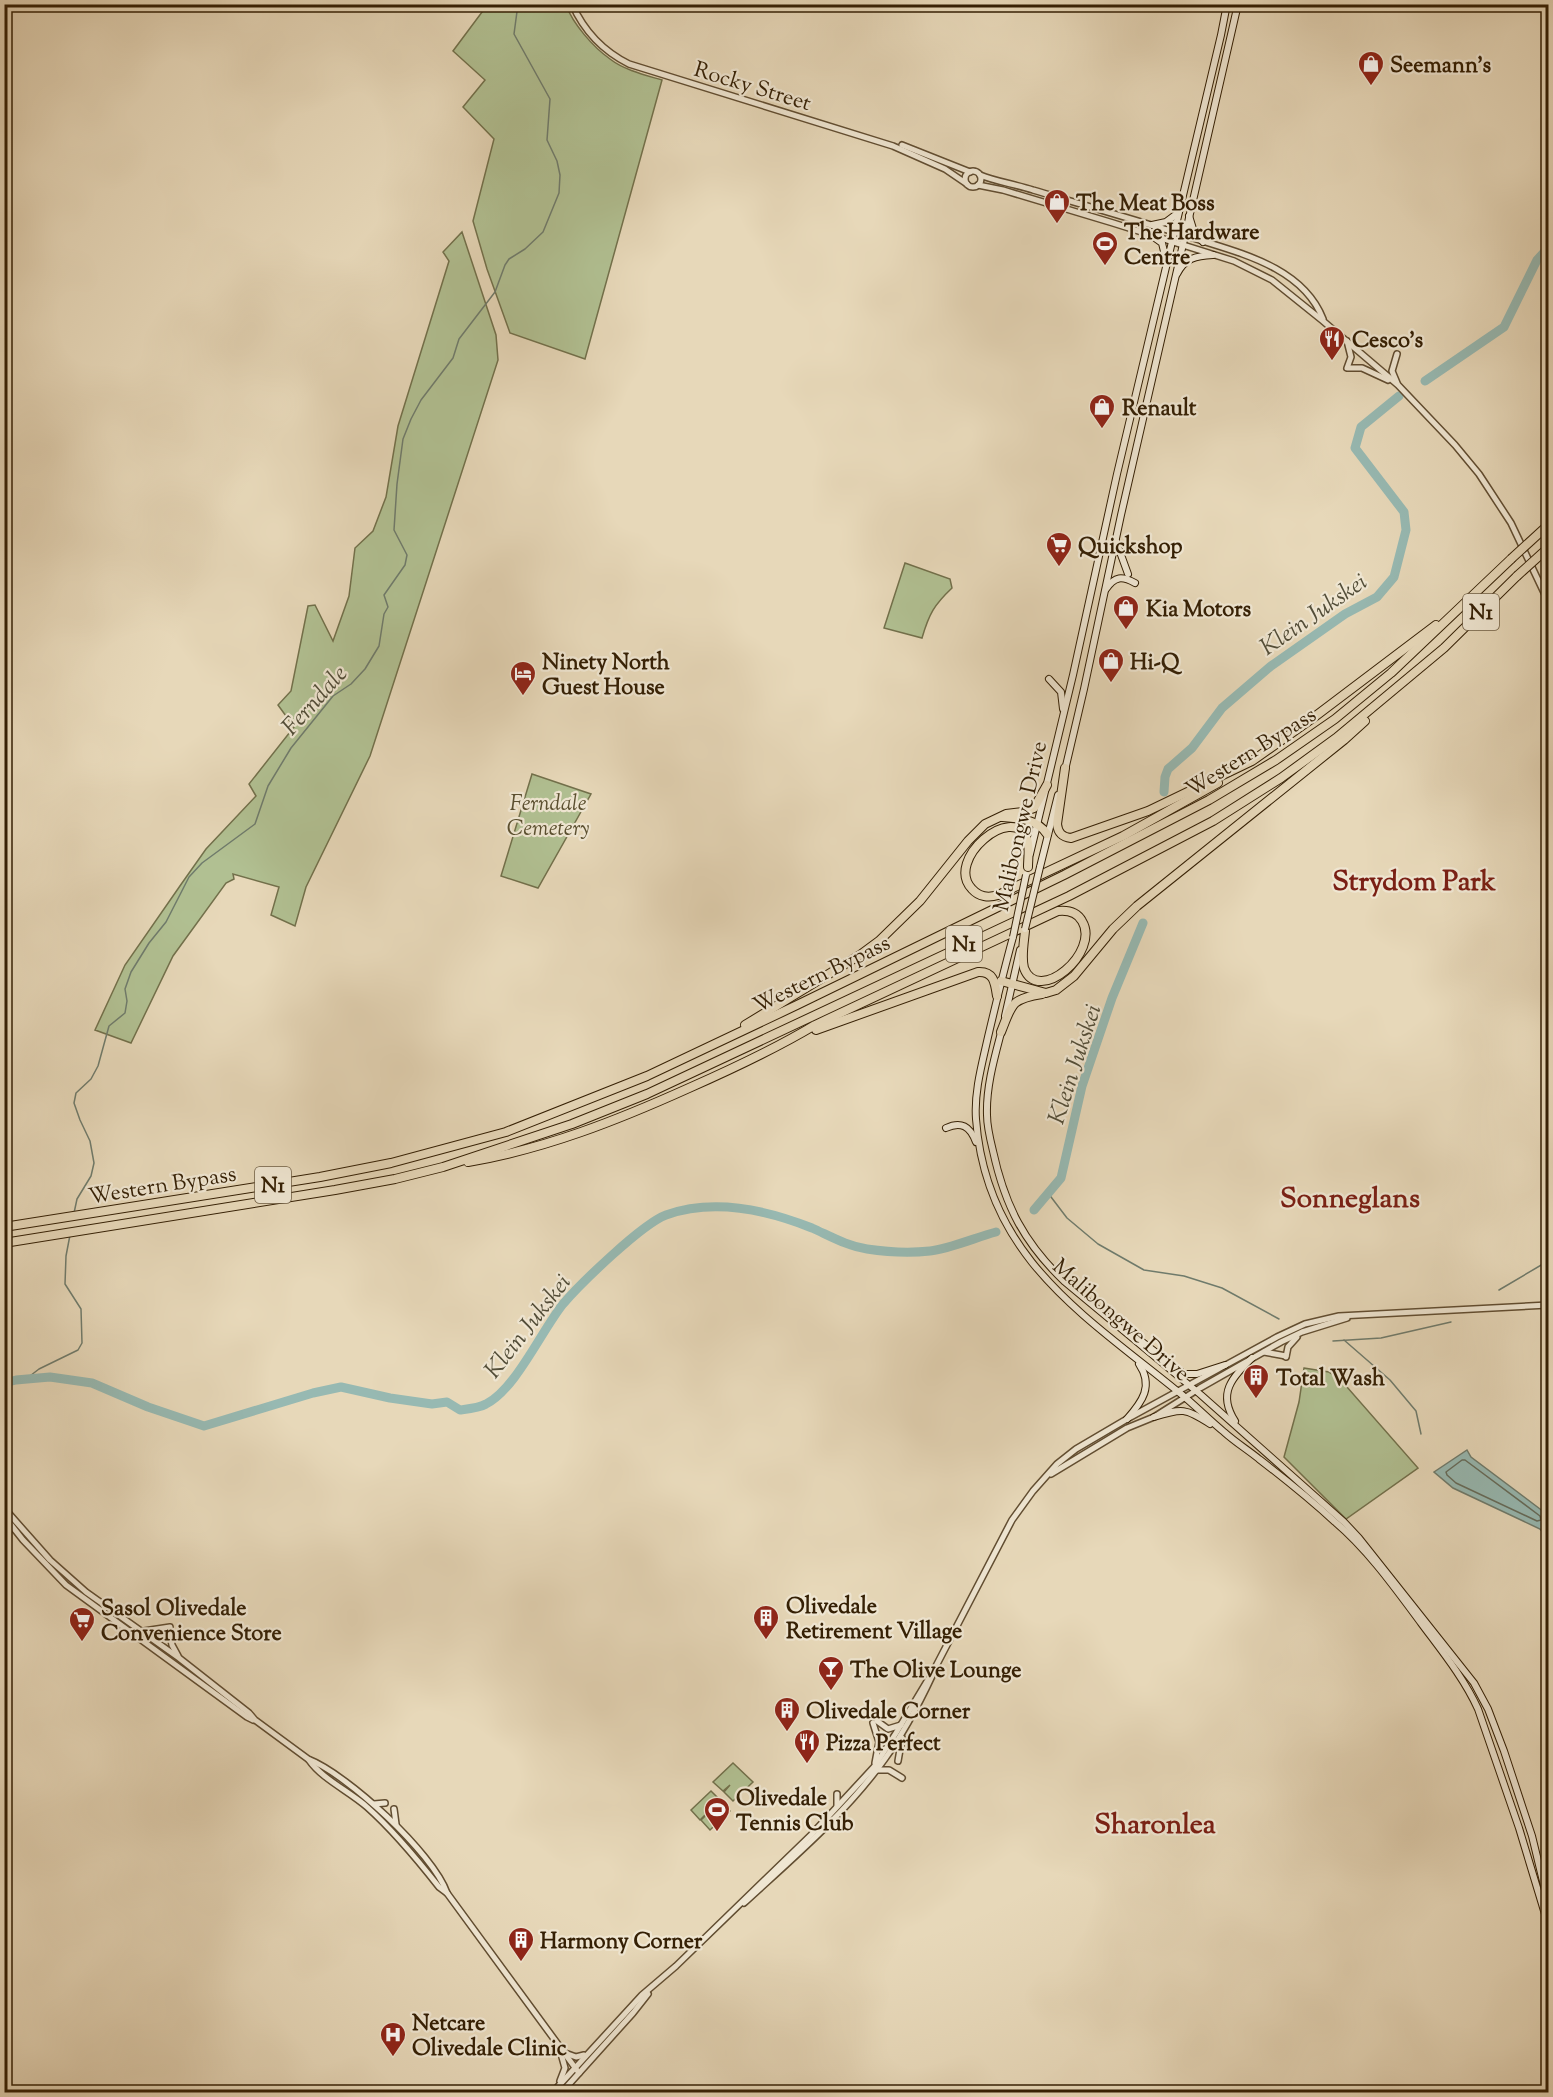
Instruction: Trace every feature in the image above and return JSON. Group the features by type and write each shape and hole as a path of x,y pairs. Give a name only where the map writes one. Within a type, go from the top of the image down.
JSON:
{"highway":[{"name":"Western Bypass","path":"4,1227 320,1177 391,1163 444,1150 522,1126 646,1076 1107,854 1209,800 1276,760 1335,720 1391,673 1547,526"},
{"name":"Western Bypass","path":"4,1243 348,1188 443,1167 572,1124 647,1094 1069,896 1213,821 1281,778 1336,738 1444,648 1548,548"},
{"path":"1027,871 1028,845 1025,836 1017,828 1004,827 990,834 977,847 965,870 970,886 977,893 989,897 998,896 1168,812 1222,781 1313,718 1463,606"},
{"path":"1001,1032 1011,1007 1016,1001 1026,996 1056,990 1074,976 1113,929 1137,906 1344,740 1444,648"},
{"path":"1065,768 1057,824 1060,833 1066,838 1071,838 1148,811 1252,760"},
{"path":"719,1042 879,941 920,901 985,824 1006,814 1034,808 1047,785"},
{"path":"998,817 1015,818 1037,824 1047,834"},
{"path":"443,1167 503,1156 604,1125 714,1077 792,1039 815,1025 1058,911 1071,912 1078,916 1086,935 1081,952 1069,967 1052,980 1044,981 1030,976 1024,969 1025,930"},
{"path":"792,1039 978,972 991,975 998,996"},
{"path":"1001,981 1046,993"}],"main road":[{"name":"Malibongwe Drive","path":"1238,4 1065,768 994,1056 987,1114 1000,1184 1016,1220 1049,1266 1196,1390 1316,1496 1359,1538 1474,1683 1488,1709 1504,1748 1532,1836 1548,1902"},
{"path":"1237,14 1244,4"},
{"name":"Malibongwe Drive","path":"1226,6 1001,981 976,1097 977,1133 989,1187 1001,1215 1029,1261 1050,1285 1356,1541 1471,1692 1485,1725 1548,1924"},
{"path":"1152,225 1166,222 1179,212"},
{"path":"1189,215 1194,232 1203,242"},
{"path":"1148,233 1162,243 1167,267"},
{"path":"1173,283 1180,269 1189,259 1213,255"},
{"path":"1116,538 1128,574"},
{"path":"1105,590 1110,582 1121,577 1135,583"},
{"path":"1049,679 1061,692 1064,716"},
{"path":"946,1128 956,1124 966,1126 971,1130 981,1153"},
{"path":"1114,1323 1151,1347 1184,1374 1197,1374 1225,1365"},
{"path":"1127,1419 1140,1404 1146,1388 1142,1369 1135,1358"},
{"path":"1239,1428 1229,1410 1227,1393 1232,1380 1252,1358"},
{"path":"1154,1417 1180,1410 1188,1411 1226,1434"}],"street":[{"name":"Rocky Street","path":"572,4 583,25 598,43 616,57 634,66 863,135 922,158 945,169 967,184"},
{"name":"Rocky Street","path":"863,135 910,148 970,172"},
{"path":"1323,321 1318,307 1307,295 1276,269 1248,255 1027,188 995,181 975,172 970,172 966,177 967,184 974,187 978,185 1004,190 1148,233 1234,261 1260,273 1347,341 1396,384 1449,437 1479,474 1510,523 1548,601"},
{"path":"978,185 981,180 980,175"},
{"path":"1347,341 1351,357 1347,368 1362,368 1396,384"},
{"path":"1396,384 1392,371 1397,354"},
{"path":"716,1927 848,1803 875,1768 904,1726 1012,1520 1027,1498 1057,1464 1076,1449 1225,1365 1305,1324 1339,1316 1548,1305"},
{"path":"1046,1478 1127,1428 1154,1417 1252,1358 1302,1332 1357,1316"},
{"path":"1264,1352 1286,1357 1288,1347 1302,1332"},
{"path":"4,1508 29,1538 63,1572 95,1599 143,1631 255,1720 370,1802 396,1825 419,1851 444,1884 447,1893"},
{"path":"4,1516 30,1548 66,1585 247,1717 255,1720"},
{"path":"143,1631 170,1628 172,1645 179,1658"},
{"path":"553,2092 633,2013 650,1990 875,1768 879,1742 875,1722 888,1729 904,1726"},
{"path":"898,1761 904,1726"},
{"path":"308,1759 314,1768 353,1796 393,1831 439,1887 447,1893 577,2070"},
{"path":"875,1768 889,1770 902,1778"},
{"path":"837,1794 837,1808"},
{"path":"370,1802 378,1805 385,1803"},
{"path":"394,1809 396,1825"},
{"path":"562,2092 594,2047 642,1995 650,1990"},
{"path":"553,2092 565,2068 557,2043"},
{"path":"564,2052 579,2057 594,2047"}],"green space":[{"path":"488,4 566,5 590,42 604,54 628,69 662,80 585,359 510,333 473,221 494,139 463,107 485,80 453,51"},
{"path":"462,232 496,335 498,360 370,756 306,887 295,926 271,915 279,887 233,874 234,879 226,883 173,956 131,1043 95,1030 125,965 206,849 256,796 249,784 294,727 278,705 291,691 308,606 315,605 333,641 349,596 355,548 373,531 386,497 398,426 449,261 443,252"},
{"path":"905,563 950,579 952,588 933,610 922,638 884,628"},
{"name":"Ferndale Cemetery","path":"532,774 591,794 538,888 501,876"},
{"path":"1304,1368 1329,1372 1340,1379 1418,1468 1346,1519 1284,1457 1299,1402"},
{"path":"733,1763 753,1782 733,1801 724,1792 730,1785 723,1791 713,1782"},
{"path":"711,1791 720,1800 700,1820 691,1810"},
{"path":"721,1801 730,1811 710,1830 701,1820"}],"water":[{"path":"1467,1450 1471,1457 1548,1515 1548,1539 1540,1529 1453,1488 1434,1472"}],"waterway":[{"name":"Ferndale","path":"74,1213 77,1199 91,1176 94,1163 90,1141 74,1103 76,1093 91,1079 98,1066 109,1026 125,1013 127,1001 125,989 131,972 149,943 166,922 189,877 202,863 255,824 268,786 291,748 333,696 351,684 365,669 379,646 384,614 388,607 384,595 405,565 407,555 394,530 403,439 421,400 453,358 459,339 495,292 509,259 525,249 543,232 559,193 560,175 557,161 547,140 550,99 514,34 518,4"},
{"name":"Klein Jukskei","path":"1425,381 1504,327 1537,260 1548,248"},
{"name":"Klein Jukskei","path":"1164,792 1168,769 1192,748 1222,708 1271,666 1345,614 1377,597 1394,577 1406,530 1404,512 1355,448 1361,427 1399,396"},
{"name":"Klein Jukskei","path":"1034,1210 1061,1178 1082,1086 1112,998 1143,923"},
{"path":"1048,1193 1067,1218 1098,1244 1144,1270 1184,1276 1222,1288 1279,1319"},
{"name":"Klein Jukskei","path":"4,1383 50,1377 92,1383 148,1407 204,1426 313,1393 341,1387 390,1398 432,1404 447,1402 460,1410 470,1409 497,1397 518,1373 563,1304 597,1269 628,1242 666,1215 703,1207 759,1211 812,1228 852,1246 891,1251 938,1250 996,1232"},
{"name":"Ferndale","path":"26,1379 39,1369 78,1350 82,1343 81,1309 65,1284 66,1256 70,1235"},
{"path":"1499,1290 1548,1261"},
{"path":"1333,1341 1381,1338 1451,1322"},
{"path":"1344,1340 1390,1380 1416,1411 1421,1434"}],"place":[{"name":"Seemann's","path":"1371,87"},
{"name":"The Meat Boss","path":"1057,225"},
{"name":"The Hardware Centre","path":"1105,267"},
{"name":"Cesco's","path":"1332,362"},
{"name":"Renault","path":"1102,430"},
{"name":"Quickshop","path":"1059,568"},
{"name":"Kia Motors","path":"1126,631"},
{"name":"Hi-Q","path":"1111,684"},
{"name":"Ninety North Guest House","path":"523,697"},
{"name":"Total Wash","path":"1256,1400"},
{"name":"Olivedale Retirement Village","path":"766,1641"},
{"name":"Sasol Olivedale Convenience Store","path":"82,1643"},
{"name":"The Olive Lounge","path":"831,1692"},
{"name":"Olivedale Corner","path":"787,1733"},
{"name":"Pizza Perfect","path":"807,1765"},
{"name":"Olivedale Tennis Club","path":"717,1833"},
{"name":"Harmony Corner","path":"521,1963"},
{"name":"Netcare Olivedale Clinic","path":"393,2058"}],"district":[{"name":"Strydom Park","path":"1414,880"},
{"name":"Sonneglans","path":"1350,1197"},
{"name":"Sharonlea","path":"1155,1823"}]}
